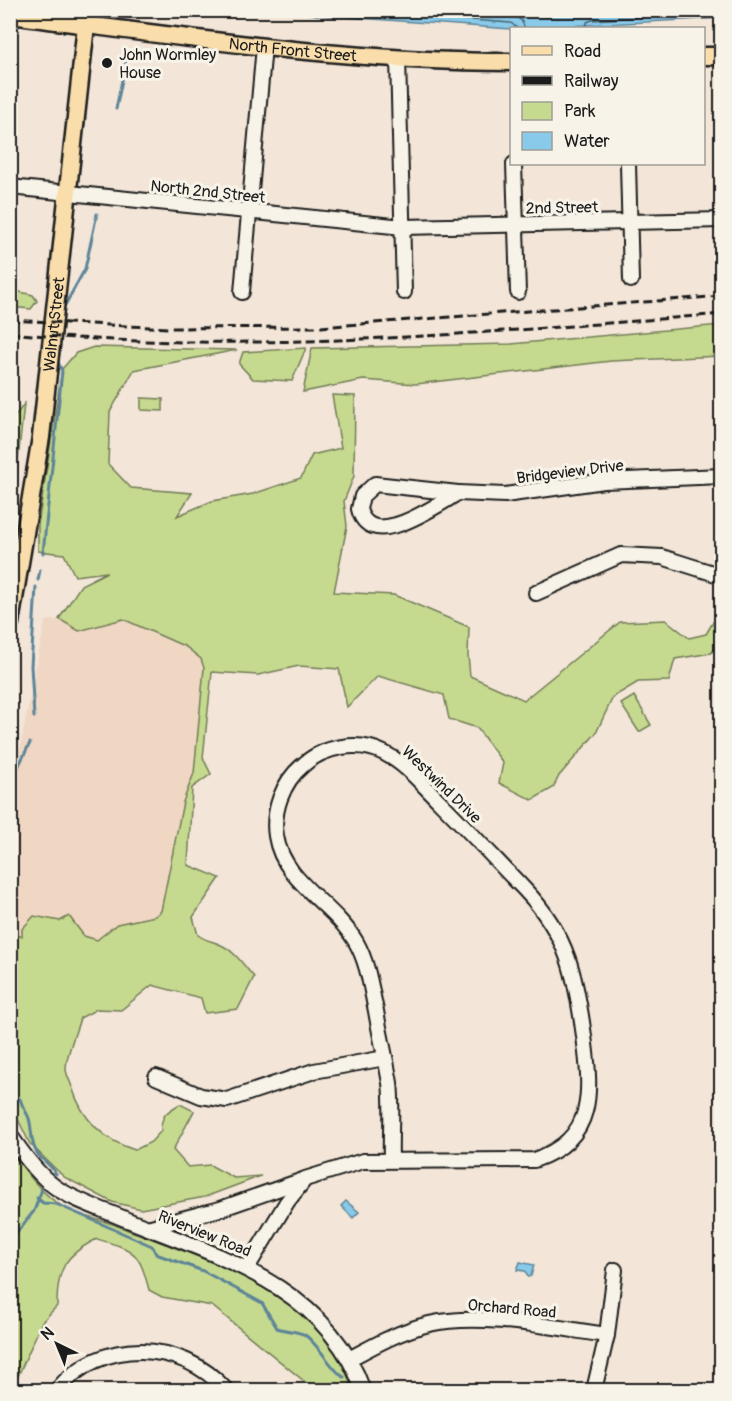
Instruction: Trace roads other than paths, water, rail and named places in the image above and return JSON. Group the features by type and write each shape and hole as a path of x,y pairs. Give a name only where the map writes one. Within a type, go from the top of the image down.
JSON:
{"main road":[{"name":"North Front Street","path":"10,15 264,46 398,58 510,62"},
{"name":"Walnut Street","path":"10,623 14,583 41,437 86,25"},
{"path":"705,56 722,56"}],"street":[{"path":"242,292 264,46"},
{"path":"398,58 404,292"},
{"path":"514,165 518,292"},
{"path":"628,165 630,280"},
{"name":"North 2nd Street","path":"10,187 403,227"},
{"name":"2nd Street","path":"403,227 722,220"},
{"name":"Bridgeview Drive","path":"458,493 386,529 368,525 359,509 362,496 375,484 458,493 505,495 604,481 722,476"},
{"path":"536,593 621,555 662,557 722,576"},
{"name":"Westwind Drive","path":"147,1228 220,1209 353,1163 391,1160 519,1162 543,1158 563,1144 578,1127 588,1102 588,1073 574,970 566,948 554,926 529,894 396,760 373,749 337,748 313,757 290,779 278,807 275,833 287,864 350,933 357,945 371,985 390,1084 391,1160"},
{"path":"156,1077 201,1095 233,1099 314,1071 385,1058"},
{"name":"Riverview Road","path":"10,1135 31,1163 57,1188 147,1228 247,1268 287,1292 314,1314 349,1359 363,1390"},
{"path":"247,1268 276,1219 305,1179"},
{"path":"594,1390 607,1335 615,1270"},
{"name":"Orchard Road","path":"349,1359 397,1335 429,1324 452,1321 480,1320 607,1335"},
{"path":"57,1390 70,1376 97,1359 122,1352 149,1350 175,1355 191,1362 213,1377 226,1390"}],"water":[{"path":"721,10 721,18 510,27 510,29 317,15 298,11"},
{"path":"346,1201 359,1212 353,1218 341,1206"},
{"path":"520,1262 534,1265 531,1276 528,1277 525,1271 517,1270"}],"waterway":[{"path":"116,109 127,56"},
{"path":"43,553 62,371 58,362 64,307 85,269 97,214"},
{"path":"38,580 40,570"},
{"path":"34,717 31,666 36,587"},
{"path":"10,796 19,765 30,743"},
{"path":"10,1095 20,1099 29,1120 35,1148 39,1156 56,1174"},
{"path":"10,1241 34,1211 42,1189"},
{"path":"37,1198 43,1203 56,1204 152,1246 156,1254 203,1271 262,1303 277,1328 305,1335 344,1377"}],"railway":[{"path":"10,320 168,328 321,327 722,296"},
{"path":"10,333 99,339 277,342 455,334 722,314"}],"place":[{"name":"John Wormley House","path":"107,63"}]}
